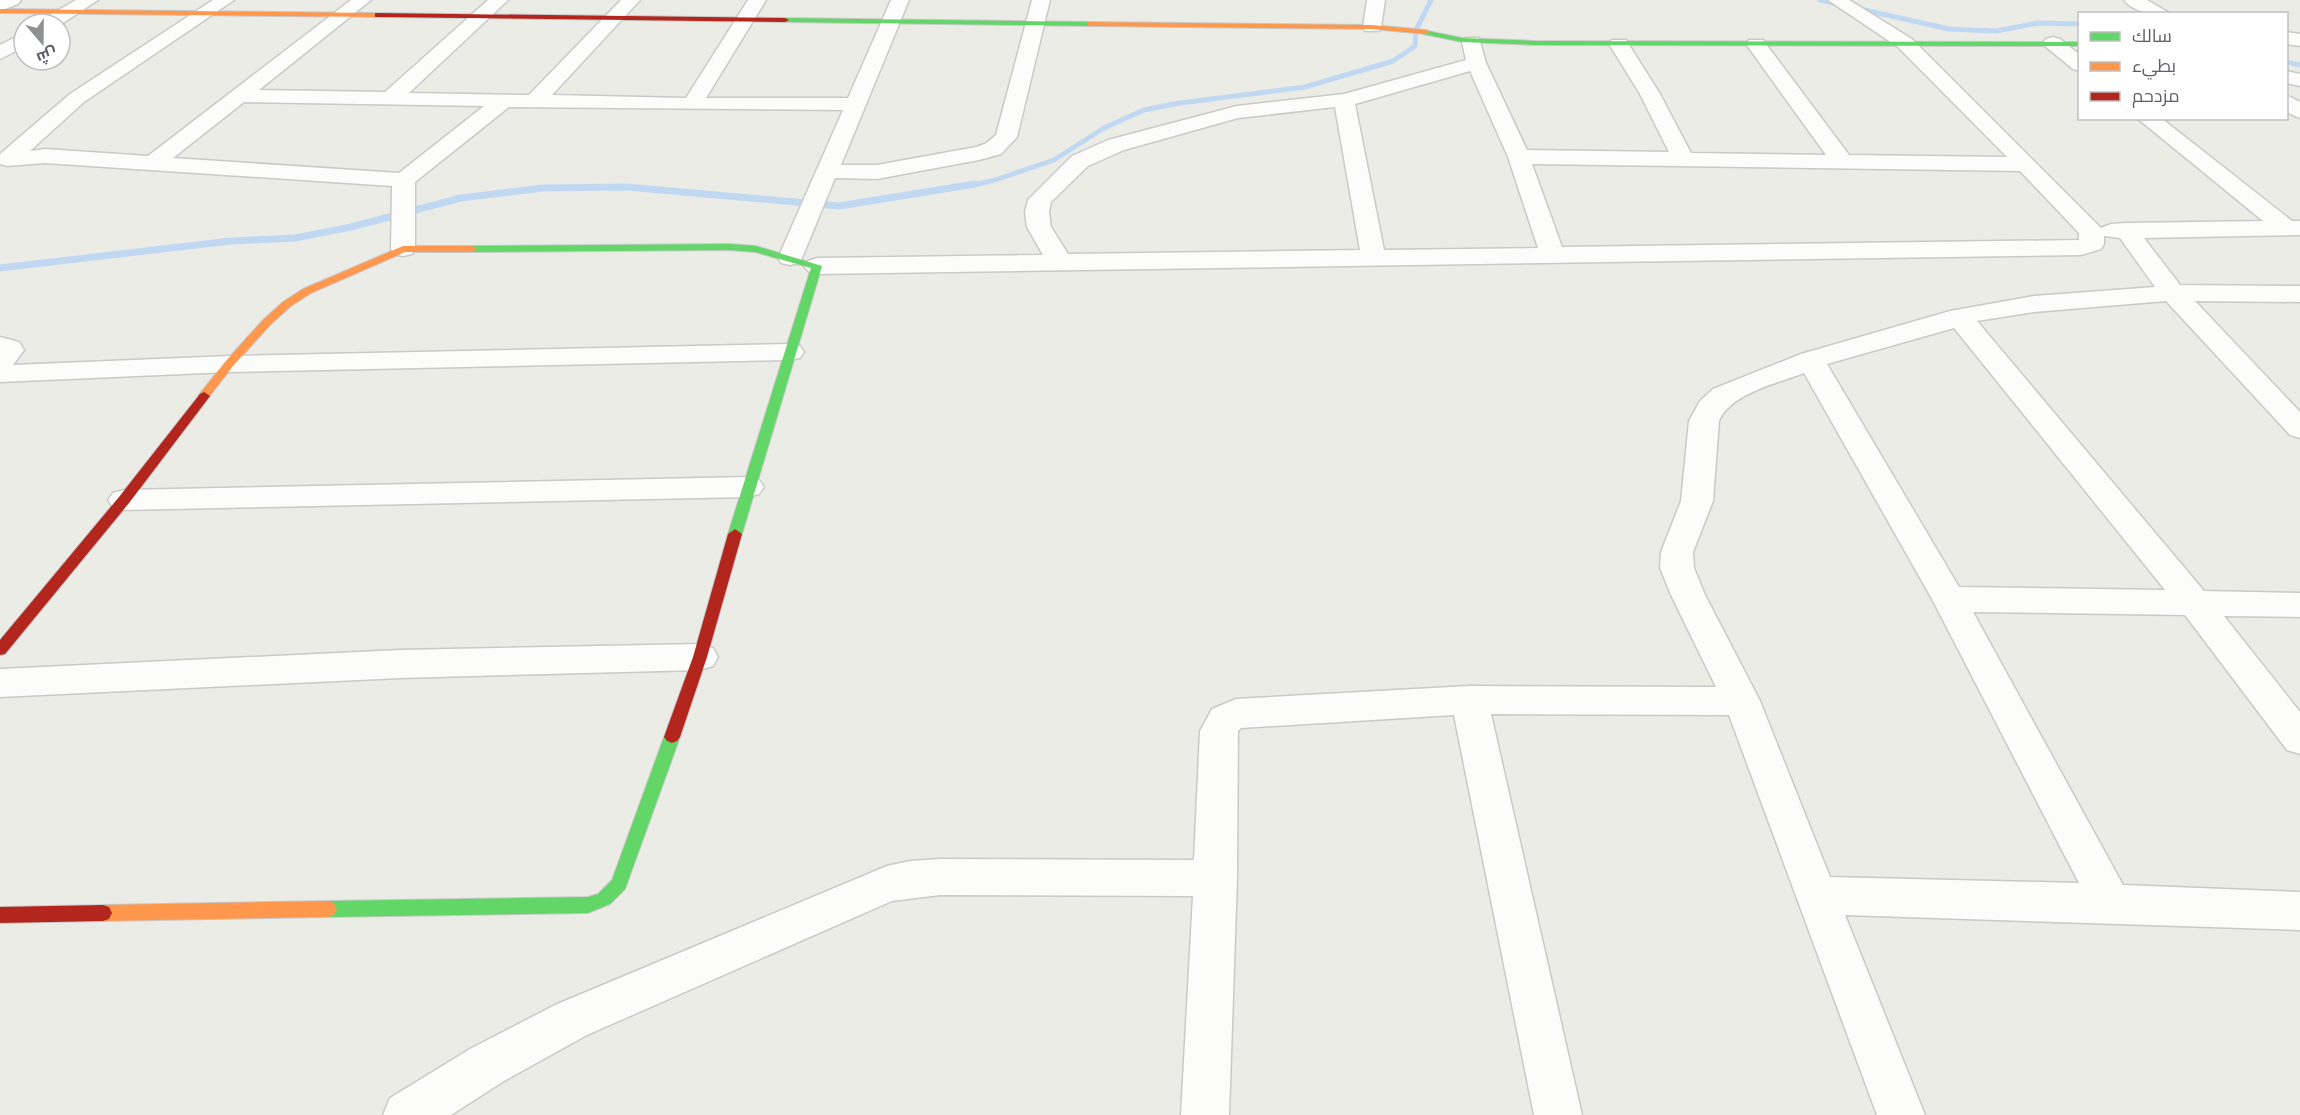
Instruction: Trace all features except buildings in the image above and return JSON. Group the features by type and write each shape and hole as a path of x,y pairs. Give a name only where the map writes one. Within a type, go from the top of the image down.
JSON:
{"street":[{"path":"0,6 12,0"},
{"path":"0,11 68,12 89,0"},
{"path":"3,160 77,98 225,0"},
{"path":"153,163 362,0"},
{"path":"390,99 499,0"},
{"path":"535,102 631,0"},
{"path":"692,104 758,0"},
{"path":"790,258 900,0"},
{"path":"827,171 888,170 978,153 1001,144 1006,137 1041,0"},
{"path":"1372,27 1376,0"},
{"path":"0,650 124,500 229,364 267,322 287,304 307,291 403,249 729,247 756,249 817,266 1373,256 1553,256 2081,248 2092,244 2091,232 1905,44 1837,0"},
{"path":"2133,0 2158,12"},
{"path":"72,12 890,21 1034,25 1372,27 1416,30 1472,40 1619,44 2078,44"},
{"path":"1472,40 1476,63 1519,157 1553,256"},
{"path":"1619,44 1650,94 1684,160"},
{"path":"1756,44 1843,162"},
{"path":"2053,44 2078,64"},
{"path":"1060,262 1039,227 1037,212 1040,200 1080,161 1116,145 1237,112 1369,95 1476,63"},
{"path":"241,96 504,102 855,104"},
{"path":"1344,100 1373,256"},
{"path":"3,160 45,156 404,180 504,102"},
{"path":"2288,103 2300,112"},
{"path":"2150,120 2292,228"},
{"path":"1519,157 2026,164"},
{"path":"403,249 404,180"},
{"path":"2091,232 2292,228"},
{"path":"2126,230 2173,292 2300,429"},
{"path":"0,915 588,905 612,893 619,884 700,657 748,487 817,266"},
{"path":"1900,1115 1742,701 1688,595 1677,568 1677,552 1697,501 1704,421 1710,407 1723,395 1812,360 1959,317 2034,303 2173,292 2300,294"},
{"path":"1959,317 2195,604 2300,739"},
{"path":"0,345 10,350 0,364"},
{"path":"0,374 229,364 790,352"},
{"path":"1812,360 1949,599 2111,903"},
{"path":"124,500 748,487"},
{"path":"1949,599 2300,605"},
{"path":"0,683 400,664 700,657"},
{"path":"1205,1115 1216,878 1219,731 1221,723 1227,718 1236,714 1469,700 1742,701"},
{"path":"1469,700 1558,1115"},
{"path":"407,1115 487,1065 571,1020 886,884 910,879 940,877 1216,878"},
{"path":"1817,895 2300,911"}],"waterway":[{"path":"968,186 992,181 1054,160 1104,128 1144,110 1180,103 1305,87 1393,61 1415,46 1416,30 1431,0"},
{"path":"1820,0 1949,29 1996,31 2038,23 2078,24"},
{"path":"2288,62 2300,65"},
{"path":"0,268 231,241 295,238 351,227 461,198 543,188 627,187 839,206 975,184"}],"traffic: fast":[{"path":"785,20 1091,24"},
{"path":"1426,32 1462,40 1536,43 2078,44"},
{"path":"472,249 729,247 756,249 817,266 735,534"},
{"path":"328,909 588,905 604,899 619,884 672,737"}],"traffic: slow":[{"path":"0,11 378,15"},
{"path":"1091,24 1372,27 1426,32"},
{"path":"204,396 267,322 287,304 307,291 403,249 472,249"},
{"path":"103,913 328,909"}],"traffic: jam":[{"path":"378,15 785,20"},
{"path":"0,650 124,500 204,396"},
{"path":"672,737 700,657 735,534"},
{"path":"0,915 103,913"}]}
